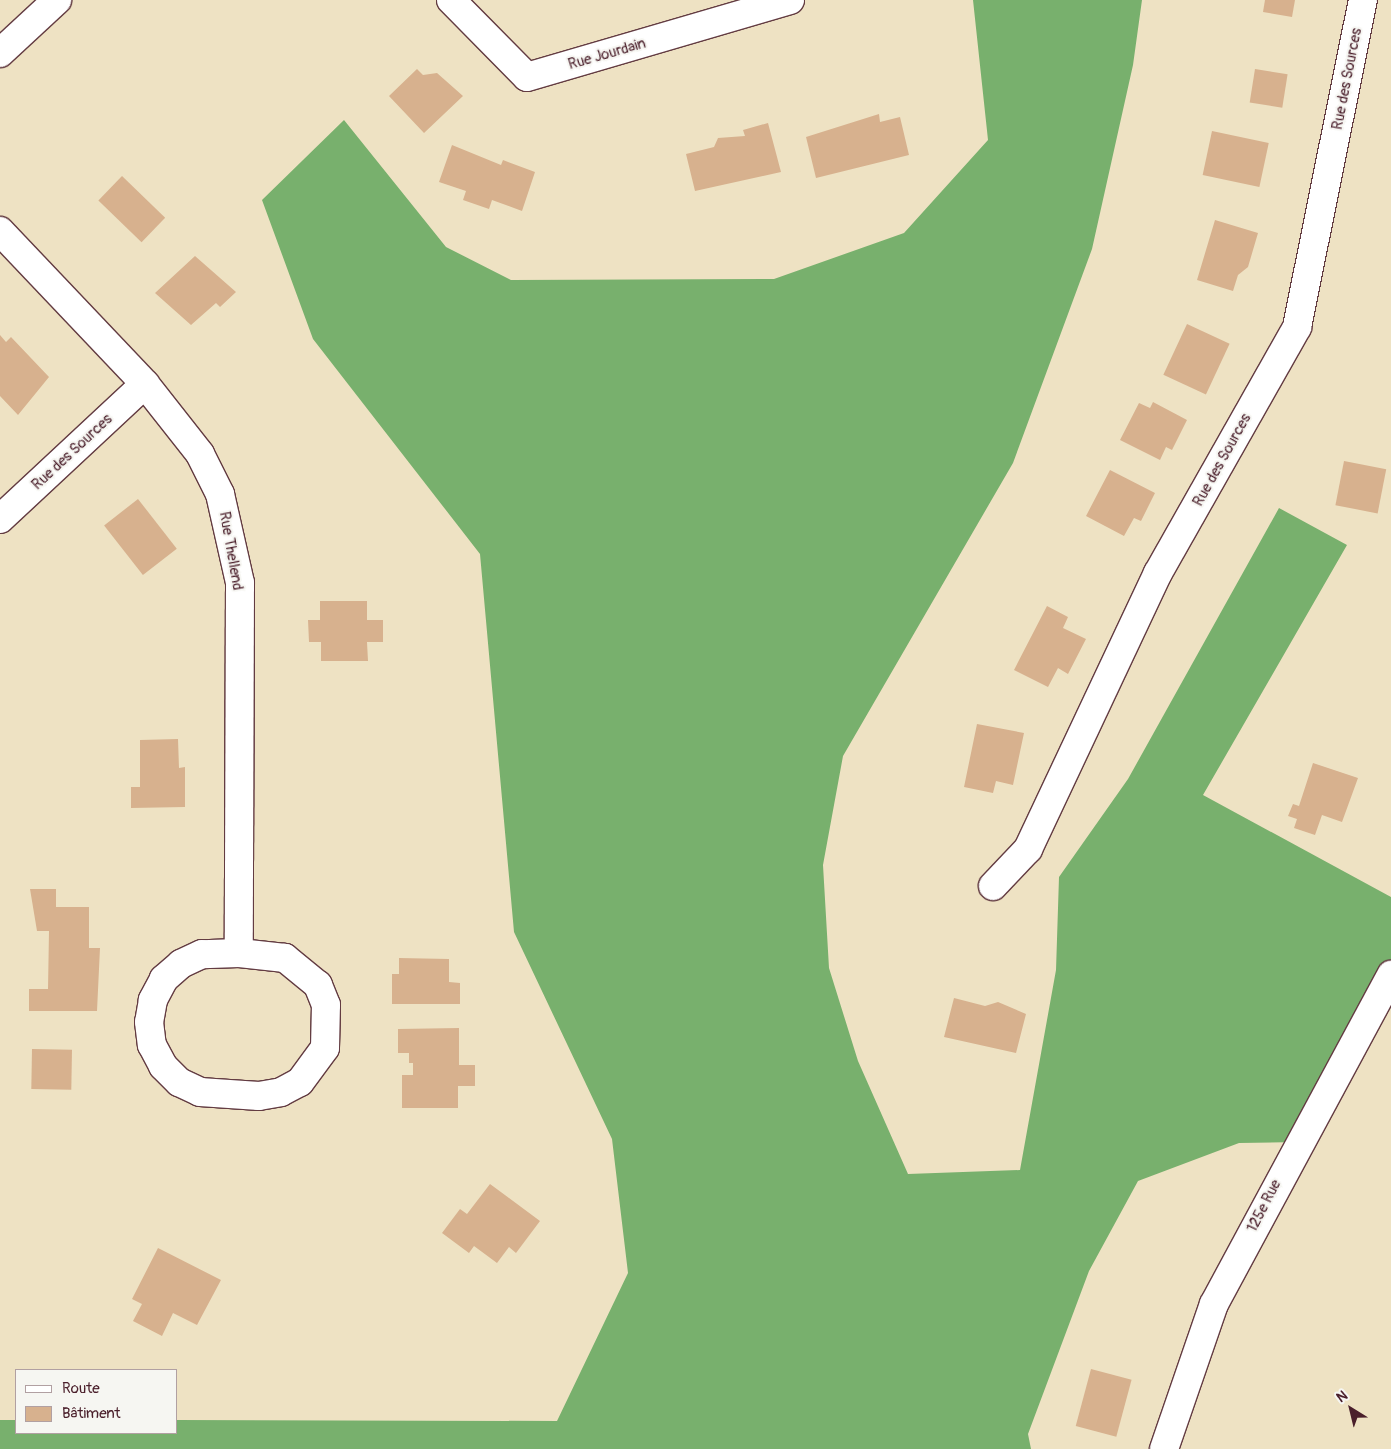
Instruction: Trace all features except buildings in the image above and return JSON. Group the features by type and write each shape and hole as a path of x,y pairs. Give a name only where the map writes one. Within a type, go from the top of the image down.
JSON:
{"street":[{"path":"0,53 57,0"},
{"name":"Rue Jourdain","path":"451,0 527,77 790,0"},
{"name":"Rue des Sources","path":"993,886 1028,849 1158,573 1297,327 1363,0"},
{"name":"Rue Thellend","path":"0,231 145,384 200,454 220,494 240,583 239,953"},
{"name":"Rue des Sources","path":"0,519 145,384"},
{"path":"239,953 285,958 318,985 326,1005 325,1048 305,1077 281,1092 259,1096 200,1092 179,1082 163,1066 152,1045 149,1022 153,1000 164,979 181,964 202,954 239,953"},
{"name":"125e Rue","path":"1164,1449 1214,1304 1391,975"}],"green space":[{"path":"973,0 1142,0 1133,65 1092,249 1013,463 843,756 823,865 829,968 858,1061 908,1174 1020,1170 1056,970 1059,877 1128,779 1279,508 1347,545 1203,795 1391,897 1391,975 1298,1142 1239,1143 1138,1181 1089,1271 1028,1434 1031,1449 0,1449 0,1420 15,1420 15,1434 178,1434 178,1420 557,1421 628,1273 612,1139 514,932 480,554 313,339 262,200 344,120 446,247 511,280 774,279 904,233 988,140"}]}
